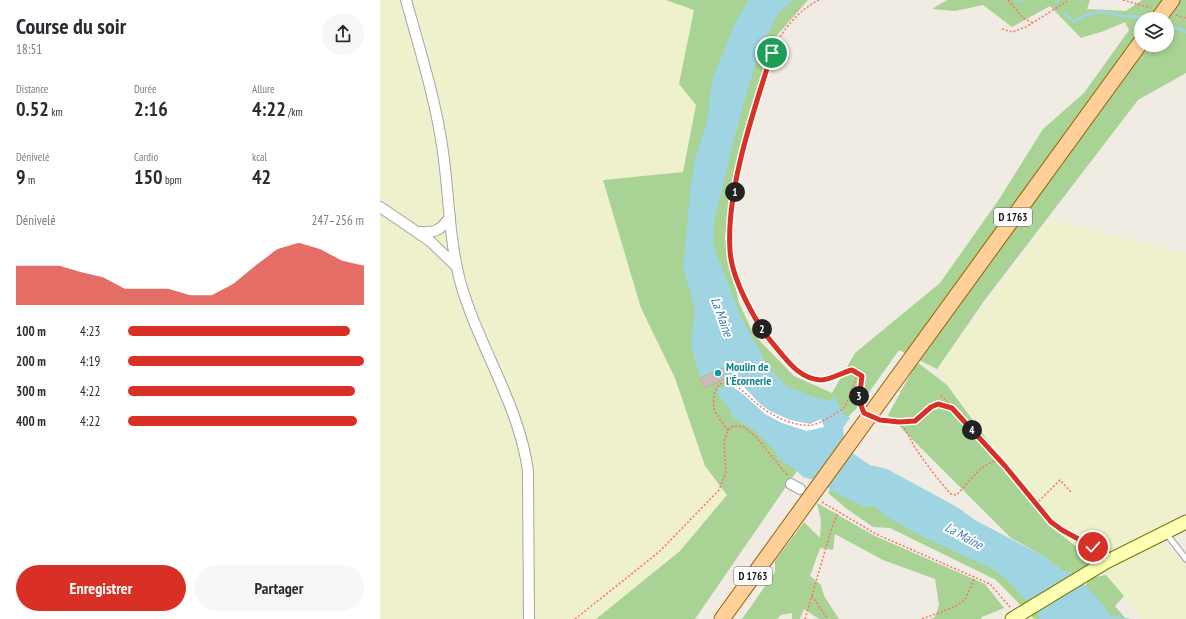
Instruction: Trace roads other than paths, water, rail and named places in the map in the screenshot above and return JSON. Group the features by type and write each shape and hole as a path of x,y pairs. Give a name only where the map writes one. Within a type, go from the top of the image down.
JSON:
{"main road":[{"path":"1161,12 1173,7"},
{"name":"D 1763","path":"722,619 1134,52"}],"street":[{"path":"406,0 438,116 444,153 450,217 457,268 472,313 518,425 525,449 528,471 529,619"},
{"path":"380,207 420,232 442,251 457,268"},
{"path":"420,232 431,233 437,231 445,225 450,217"},
{"path":"1012,619 1106,562 1186,522"}],"lane":[{"path":"1166,532 1186,559"}],"water":[{"name":"La Maine","path":"749,0 794,0 779,12 761,47 753,71 735,135 714,223 713,245 742,319 768,366 786,386 814,397 831,401 835,396 843,414 850,418 843,428 844,440 852,453 870,465 887,469 957,507 975,520 1047,558 1062,571 1073,573 1098,599 1110,615 1131,619 1041,619 1015,588 986,565 917,534 883,514 873,506 864,507 830,490 825,483 803,477 795,469 777,458 777,453 755,431 733,417 730,409 716,392 727,383 725,380 728,378 723,368 700,378 691,346 695,309 683,267 691,184 695,159 707,122 712,80 736,21"}],"waterway":[{"path":"1015,0 1022,0"},
{"path":"1065,14 1074,22 1086,15 1102,11 1120,16 1134,17"},
{"path":"1174,27 1186,32"}],"place":[{"name":"Moulin de l'Écornerie","path":"718,373"}]}
